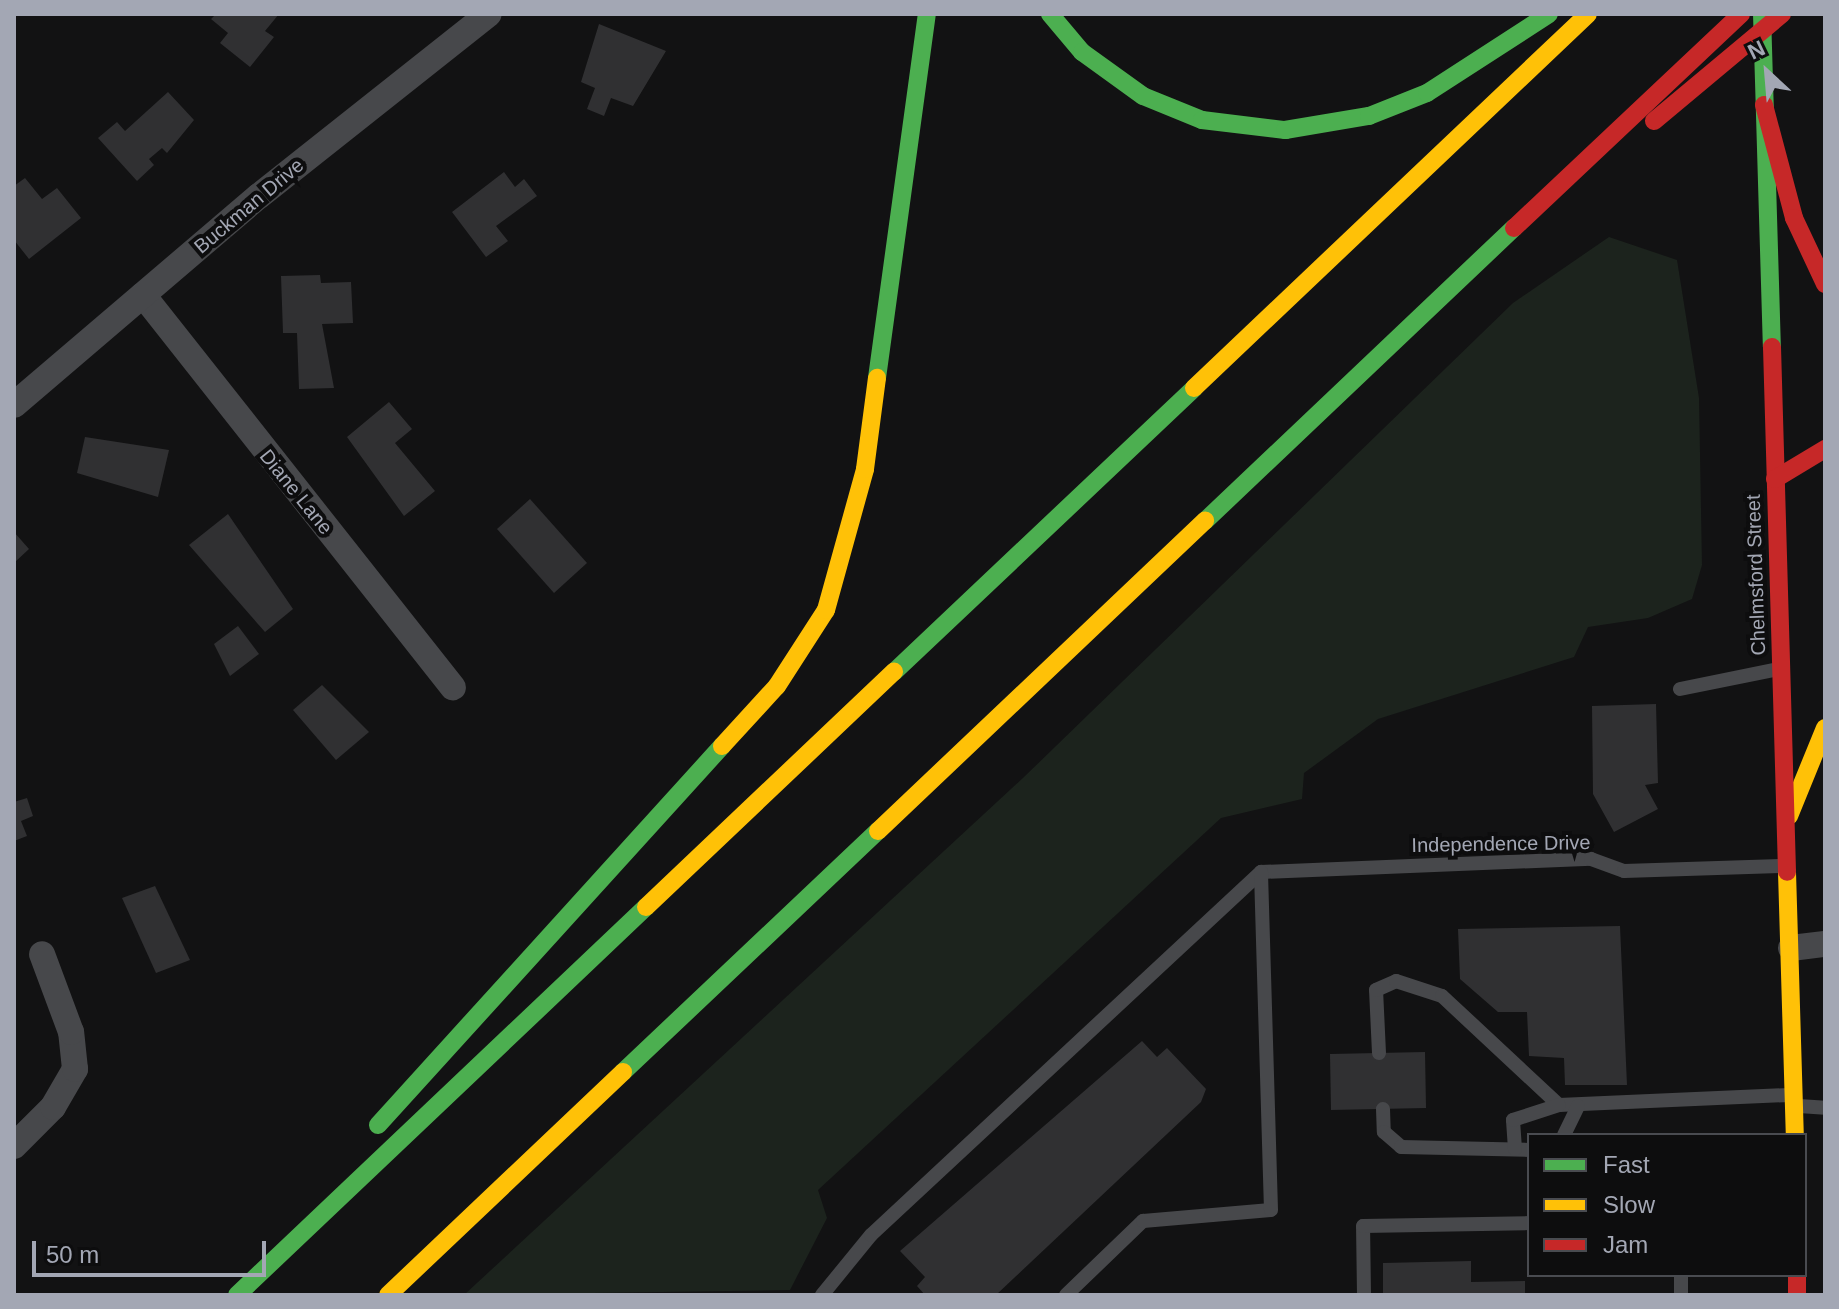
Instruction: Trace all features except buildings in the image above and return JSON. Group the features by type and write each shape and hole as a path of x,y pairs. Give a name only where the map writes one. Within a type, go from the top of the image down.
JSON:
{"main road":[{"path":"365,1138 777,686 826,610 865,469 927,14"},
{"path":"1050,14 1082,52 1143,96 1202,120 1285,130 1345,122 1416,98 1472,69 1549,14"},
{"path":"237,1295 1588,14"},
{"path":"1648,115 1741,14"},
{"name":"Chelmsford Street","path":"1762,14 1775,479 1789,816 1787,865 1795,1133"},
{"path":"388,1295 1455,283 1648,115 1782,14"},
{"path":"1764,105 1794,218 1825,284"},
{"path":"1775,479 1825,449"},
{"path":"1775,479 1813,487"},
{"path":"1789,816 1825,728"},
{"path":"215,1295 311,1194"}],"street":[{"name":"Buckman Drive","path":"14,405 143,295 489,14"},
{"name":"Diane Lane","path":"143,295 453,687"},
{"path":"1791,948 1825,944"},
{"path":"14,1146 53,1107 75,1069 71,1032 42,954"}],"lane":[{"path":"1680,689 1782,669"},
{"name":"Independence Drive","path":"1261,872 1591,859 1624,871 1787,865"},
{"path":"832,1291 871,1235 1261,872"},
{"path":"1066,1295 1143,1221 1271,1210 1261,872"},
{"path":"1379,1053 1376,990 1396,981 1442,996 1559,1105"},
{"path":"1383,1109 1389,1143 1401,1147 1522,1150 1513,1120 1559,1105 1795,1100 1825,1108"},
{"path":"1565,1133 1578,1106"},
{"path":"1364,1295 1363,1226 1527,1223"}],"shaded area":[{"path":"1609,237 1677,260 1699,398 1702,565 1692,599 1648,618 1588,627 1574,657 1378,719 1304,773 1302,799 1221,818 818,1190 827,1218 790,1290 464,1295 1024,777 1513,303"}],"traffic: fast":[{"path":"877,378 927,14"},
{"path":"1050,14 1082,52 1143,96 1202,120 1285,130 1369,116 1427,93 1549,14"},
{"path":"1762,14 1772,347"},
{"path":"1205,521 1514,228"},
{"path":"894,672 1194,388"},
{"path":"378,1125 722,746"},
{"path":"623,1072 878,831"},
{"path":"237,1295 646,907"}],"traffic: slow":[{"path":"1194,388 1588,14"},
{"path":"722,746 777,686 826,610 865,469 877,378"},
{"path":"878,831 1205,521"},
{"path":"646,907 894,672"},
{"path":"1789,816 1825,728"},
{"path":"1787,872 1795,1133"},
{"path":"388,1295 623,1072"}],"traffic: jam":[{"path":"1514,228 1741,14"},
{"path":"1654,121 1782,14"},
{"path":"1764,105 1794,218 1825,284"},
{"path":"1772,347 1787,872"},
{"path":"1775,479 1825,449"},
{"path":"1797,1277 1797,1295"}]}
